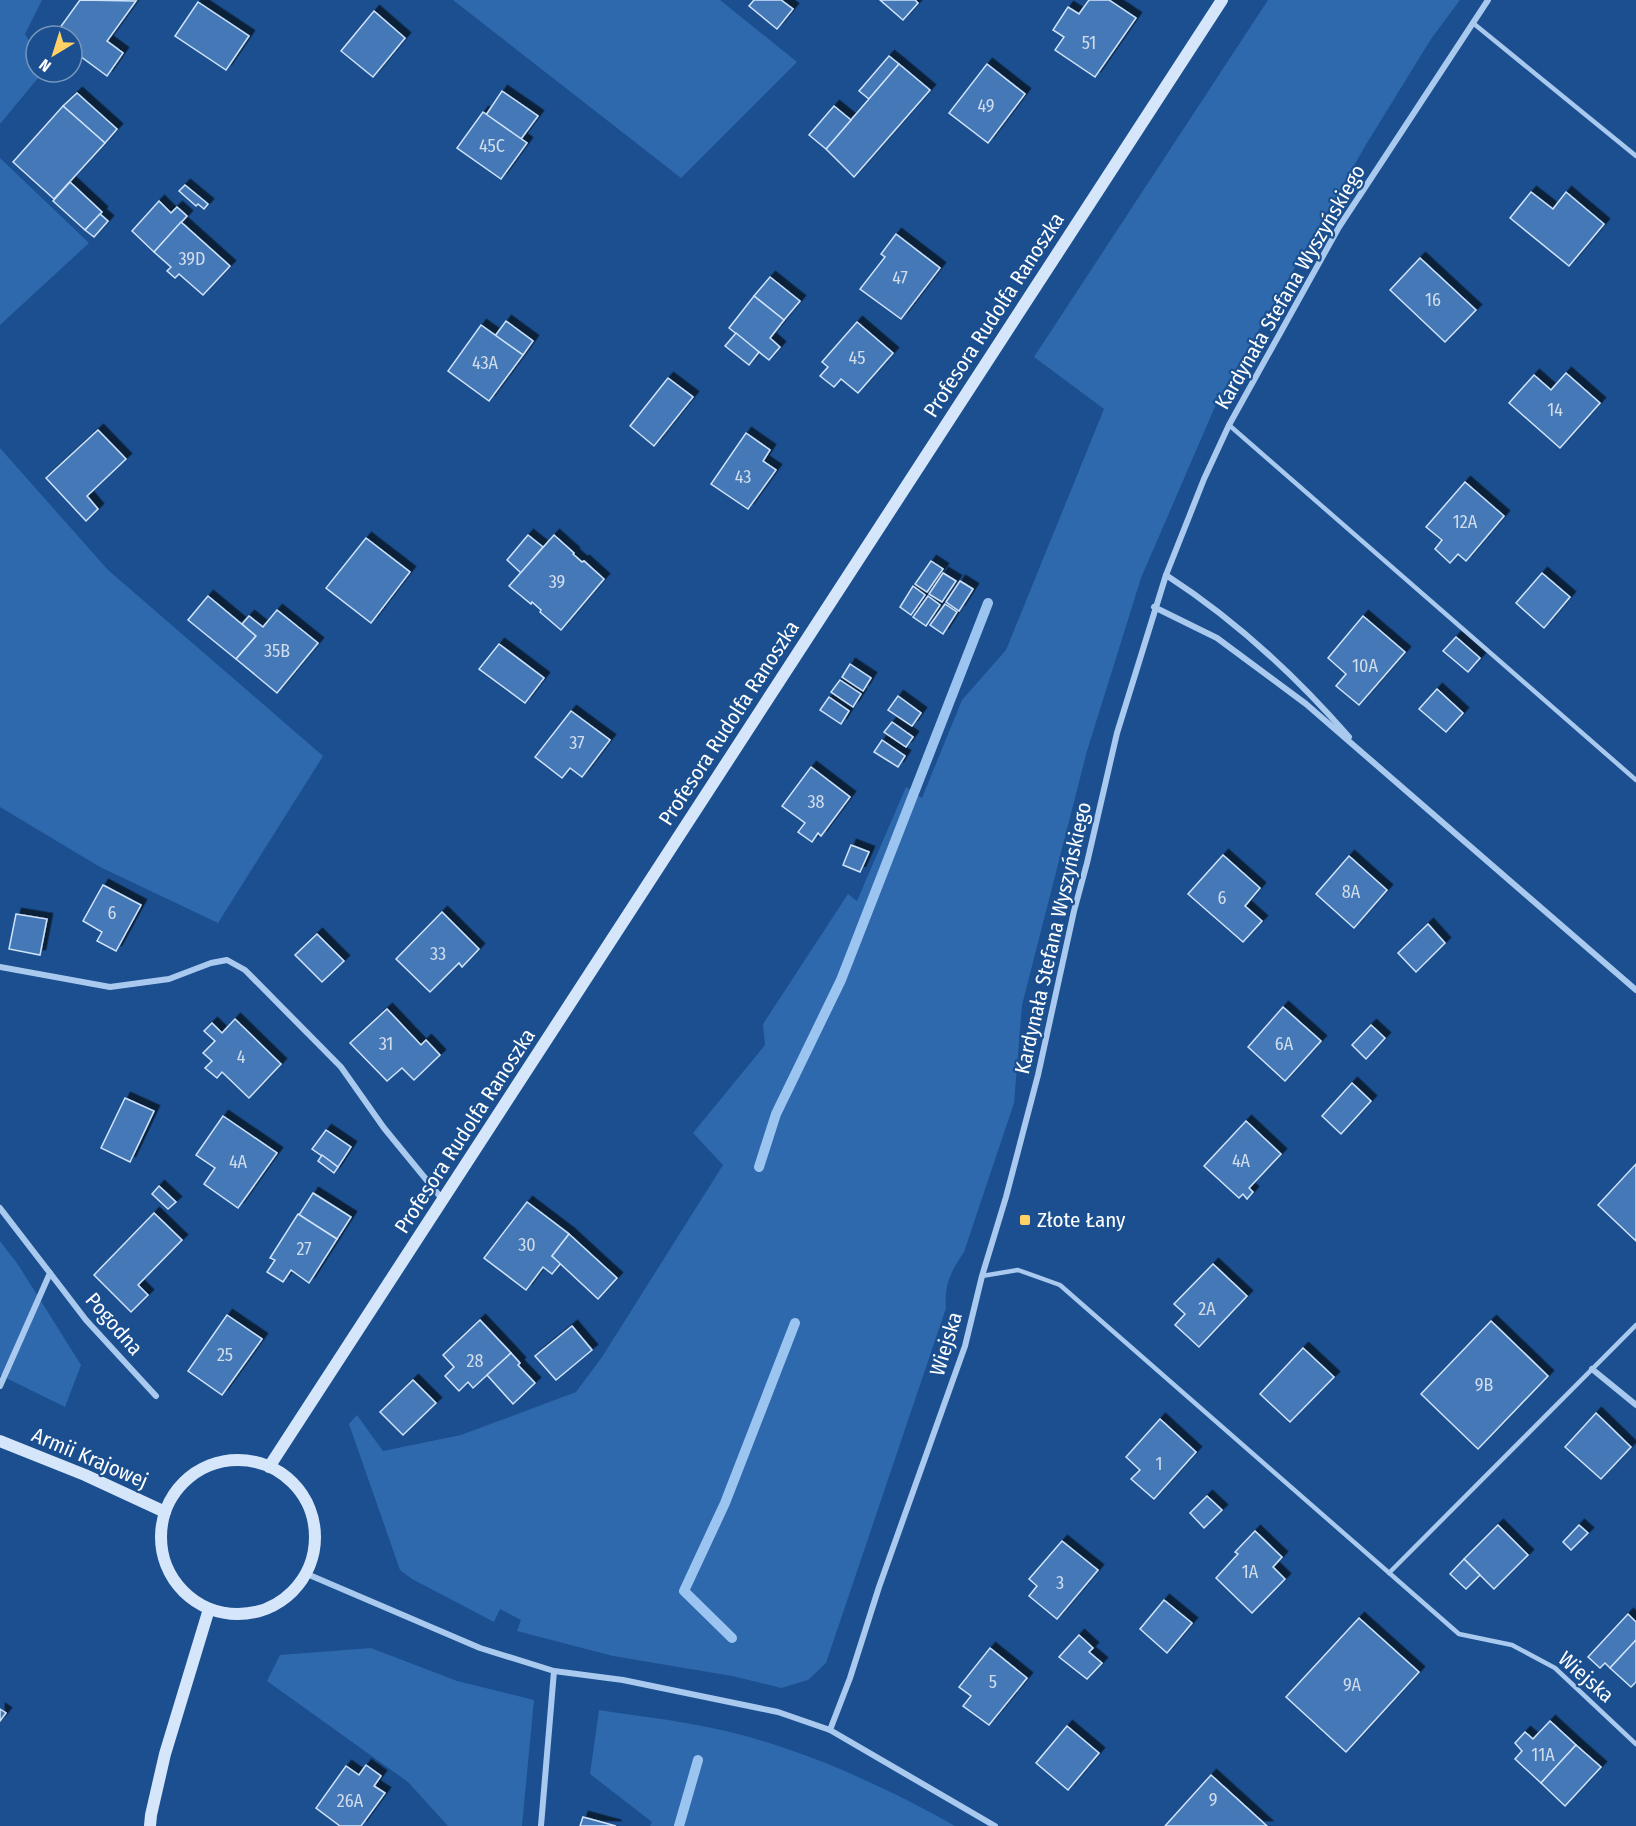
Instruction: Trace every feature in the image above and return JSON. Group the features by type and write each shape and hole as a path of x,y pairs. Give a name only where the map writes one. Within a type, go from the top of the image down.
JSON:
{"street":[{"name":"Profesora Rudolfa Ranoszka","path":"269,1467 1222,0"},
{"name":"Kardynała Stefana Wyszyńskiego","path":"982,1276 1006,1197 1038,1075 1074,911 1117,733 1154,607 1204,479 1229,424 1339,227 1488,0"},
{"path":"1166,575 1199,596 1267,653 1315,698 1364,754"},
{"path":"1154,607 1217,638 1306,704 1636,990"},
{"path":"0,967 110,987 169,979 211,963 227,960 245,970 341,1067 384,1128 443,1200"},
{"name":"Pogodna","path":"0,1208 86,1320 156,1396"},
{"path":"0,1386 50,1273"},
{"name":"Wiejska","path":"830,1731 965,1346 982,1276"},
{"path":"1592,1369 1636,1405"},
{"name":"Armii Krajowej","path":"0,1441 85,1475 165,1512"},
{"path":"234,1460 252,1461 269,1467 291,1480 306,1501 315,1524 315,1550 307,1574 294,1592 275,1606 254,1614 231,1615 209,1609 189,1597 173,1580 162,1546 161,1535 165,1512 173,1495 185,1481 200,1470 216,1463 234,1460"},
{"path":"307,1574 480,1648 554,1671 623,1680 778,1712 830,1731 992,1825"},
{"path":"150,1826 165,1754 209,1609"},
{"path":"541,1826 554,1671"}],"lane":[{"path":"1473,22 1636,156"},
{"path":"1229,424 1636,780"},
{"name":"Wiejska","path":"982,1276 1018,1270 1060,1285 1459,1634 1512,1646 1555,1668 1636,1744"},
{"path":"1389,1573 1636,1325"}],"shaded area":[{"path":"0,0 42,0 30,24 24,24 24,84 33,84 0,124"},
{"path":"453,0 720,0 797,62 681,178"},
{"path":"1268,0 1460,0 1431,39 1367,143 1217,402 1141,578 1087,751 1022,1005 1014,1103 964,1252 949,1278 946,1308 826,1663 808,1680 781,1688 732,1676 613,1656 517,1631 521,1620 500,1609 494,1622 412,1579 400,1570 349,1424 357,1415 383,1451 461,1435 576,1392 602,1357 723,1165 693,1133 765,1045 763,1024 848,894 857,901 906,787 922,798 962,700 1006,650 1104,409 1034,357"},
{"path":"0,158 89,243 0,325"},
{"path":"0,448 108,570 323,756 218,923 100,867 0,807"},
{"path":"0,1241 19,1266 81,1365 65,1407 0,1375"},
{"path":"371,1648 457,1681 534,1700 522,1826 448,1826 408,1782 267,1681 280,1655"},
{"path":"599,1710 698,1725 774,1745 868,1781 955,1826 650,1826 652,1822 590,1774"}],"building":[{"path":"80,0 136,1 107,41 123,53 107,76 84,59 84,24 63,24"},
{"path":"754,0 781,0 793,9 777,29 749,6"},
{"path":"880,0 915,0 918,3 903,20"},
{"path":"1089,0 1109,0 1136,18 1095,77 1055,50 1064,37 1053,30 1068,7 1079,14"},
{"path":"198,2 249,36 226,70 175,36"},
{"path":"374,11 405,38 373,77 341,51"},
{"path":"889,56 899,64 869,99 859,91"},
{"path":"899,64 930,90 854,177 826,149"},
{"path":"987,64 1025,94 988,143 949,113"},
{"path":"502,91 538,116 521,139 486,115"},
{"path":"77,93 117,129 105,143 63,106"},
{"path":"63,106 105,143 54,199 13,162"},
{"path":"834,106 851,120 826,149 809,135"},
{"path":"483,112 527,143 501,179 457,148"},
{"path":"70,182 102,212 85,230 53,201"},
{"path":"185,185 208,204 204,209 198,204 196,206 179,191"},
{"path":"1531,192 1553,209 1566,192 1604,224 1569,266 1510,218"},
{"path":"159,201 171,213 177,207 187,216 154,252 132,231"},
{"path":"100,214 108,221 94,237 85,230"},
{"path":"181,222 230,266 203,295 179,274 175,278 167,271 171,267 154,252"},
{"path":"896,234 940,268 901,319 860,289 885,257 881,254"},
{"path":"1420,258 1476,310 1445,342 1390,290"},
{"path":"770,277 800,301 784,320 754,296"},
{"path":"754,296 784,320 770,338 780,347 769,360 729,328"},
{"path":"506,321 533,341 523,355 495,336"},
{"path":"857,322 893,353 858,393 841,379 834,387 820,376 828,367 822,362"},
{"path":"481,325 523,355 489,401 448,371"},
{"path":"736,333 759,352 749,365 725,346"},
{"path":"1566,373 1600,403 1560,448 1509,403 1534,375 1551,390"},
{"path":"668,378 693,397 654,446 630,426"},
{"path":"98,430 126,459 87,496 98,509 86,521 46,478"},
{"path":"746,433 770,450 763,461 776,470 748,509 711,484"},
{"path":"1465,482 1504,516 1466,561 1458,554 1450,563 1435,549 1442,540 1426,527"},
{"path":"528,535 543,547 521,573 507,560"},
{"path":"554,535 604,579 561,630 532,602 531,604 509,586"},
{"path":"366,538 410,572 371,623 326,588"},
{"path":"931,561 943,569 927,592 915,584"},
{"path":"943,573 956,581 942,602 929,594"},
{"path":"1542,573 1570,597 1544,628 1516,603"},
{"path":"960,581 973,589 959,611 946,602"},
{"path":"913,586 925,595 911,615 900,607"},
{"path":"208,596 256,636 236,659 188,620"},
{"path":"928,596 940,605 926,626 913,617"},
{"path":"945,604 957,612 943,634 930,625"},
{"path":"277,610 318,643 277,693 236,659 256,636 242,624 249,616 263,627"},
{"path":"1363,616 1405,652 1359,705 1336,686 1346,674 1328,658"},
{"path":"1456,637 1480,658 1468,672 1443,651"},
{"path":"499,644 544,678 525,703 479,669"},
{"path":"850,664 871,678 863,691 842,677"},
{"path":"840,680 861,694 853,707 831,692"},
{"path":"1437,689 1463,713 1446,732 1419,709"},
{"path":"898,696 921,713 912,726 888,710"},
{"path":"829,697 849,711 841,724 820,710"},
{"path":"571,711 610,740 582,777 570,768 562,778 535,757"},
{"path":"892,722 913,737 906,747 884,732"},
{"path":"882,740 905,756 898,767 874,752"},
{"path":"811,767 850,797 821,836 818,833 812,842 798,832 805,823 782,806"},
{"path":"851,845 869,852 860,872 843,865"},
{"path":"1223,855 1260,888 1245,906 1262,921 1243,942 1188,894"},
{"path":"1349,856 1387,890 1354,928 1316,894"},
{"path":"103,885 141,905 116,951 97,941 102,932 83,921"},
{"path":"442,912 479,949 462,967 459,963 430,992 396,959"},
{"path":"16,914 47,919 40,955 9,949"},
{"path":"1428,924 1445,943 1416,972 1398,953"},
{"path":"317,934 344,961 322,982 295,955"},
{"path":"1283,1007 1321,1041 1285,1081 1248,1047"},
{"path":"387,1009 421,1045 426,1040 440,1055 414,1080 402,1068 387,1081 350,1043"},
{"path":"235,1019 281,1064 249,1098 222,1072 217,1078 205,1068 212,1061 203,1053 215,1041 204,1031 212,1023 222,1033"},
{"path":"1371,1025 1385,1038 1366,1059 1352,1045"},
{"path":"1352,1083 1371,1101 1341,1134 1322,1116"},
{"path":"125,1098 154,1111 130,1162 101,1148"},
{"path":"223,1116 277,1153 238,1208 204,1184 215,1168 196,1155"},
{"path":"1246,1121 1281,1154 1249,1188 1253,1192 1247,1199 1243,1194 1239,1198 1204,1166"},
{"path":"326,1130 351,1147 338,1167 312,1149"},
{"path":"322,1155 338,1167 334,1173 318,1161"},
{"path":"1636,1164 1636,1241 1598,1205"},
{"path":"159,1186 176,1202 168,1209 152,1194"},
{"path":"313,1193 351,1217 337,1239 299,1215"},
{"path":"527,1202 569,1234 552,1256 561,1263 552,1274 543,1267 526,1290 484,1258"},
{"path":"154,1213 182,1240 138,1285 148,1295 131,1312 94,1275"},
{"path":"298,1214 337,1239 309,1283 291,1270 283,1282 267,1272 275,1260 270,1258"},
{"path":"569,1234 617,1278 598,1299 552,1256"},
{"path":"1213,1264 1247,1296 1199,1347 1175,1325 1185,1314 1174,1304"},
{"path":"227,1315 262,1339 222,1395 188,1371"},
{"path":"480,1320 511,1353 473,1388 468,1382 459,1391 445,1376 454,1367 443,1355"},
{"path":"1491,1321 1548,1376 1478,1449 1421,1394"},
{"path":"572,1326 592,1350 556,1380 535,1356"},
{"path":"1303,1348 1334,1377 1290,1422 1260,1394"},
{"path":"511,1353 520,1363 518,1365 535,1383 513,1404 487,1375"},
{"path":"413,1380 436,1403 403,1435 380,1412"},
{"path":"1596,1413 1631,1447 1601,1479 1565,1447"},
{"path":"1160,1419 1196,1452 1154,1499 1131,1479 1140,1470 1126,1457"},
{"path":"1207,1496 1222,1510 1204,1528 1190,1513"},
{"path":"1498,1525 1528,1555 1494,1589 1464,1559"},
{"path":"1579,1525 1588,1533 1571,1550 1563,1542"},
{"path":"1255,1531 1282,1557 1273,1567 1285,1579 1252,1613 1216,1578 1238,1554 1235,1552"},
{"path":"1062,1541 1098,1570 1057,1619 1029,1596 1037,1586 1029,1579"},
{"path":"1464,1559 1480,1575 1466,1589 1450,1574"},
{"path":"1164,1600 1192,1623 1167,1653 1140,1629"},
{"path":"1628,1614 1636,1622 1636,1640 1610,1668 1605,1663 1600,1668 1588,1657"},
{"path":"1359,1618 1419,1672 1346,1752 1286,1697"},
{"path":"1079,1635 1093,1648 1089,1652 1102,1663 1087,1679 1059,1657"},
{"path":"1636,1640 1636,1682 1631,1687 1610,1668"},
{"path":"990,1648 1027,1678 989,1725 963,1706 971,1696 959,1687"},
{"path":"0,1709 6,1713 0,1721"},
{"path":"1550,1721 1576,1745 1541,1783 1515,1759 1522,1751 1515,1743 1525,1732 1533,1739"},
{"path":"1067,1726 1099,1753 1068,1790 1036,1763"},
{"path":"1576,1745 1601,1767 1565,1806 1541,1783"},
{"path":"366,1765 381,1776 374,1786 385,1793 361,1826 340,1826 316,1808 346,1766 359,1775"},
{"path":"1211,1775 1267,1826 1165,1826"},
{"path":"583,1817 616,1826 580,1826"}],"waterway":[{"path":"759,1167 776,1114 841,980 988,603"},
{"path":"732,1638 684,1591 725,1503 795,1323"},
{"path":"679,1826 698,1760"}],"place":[{"name":"Złote Łany","path":"1025,1220"}]}
